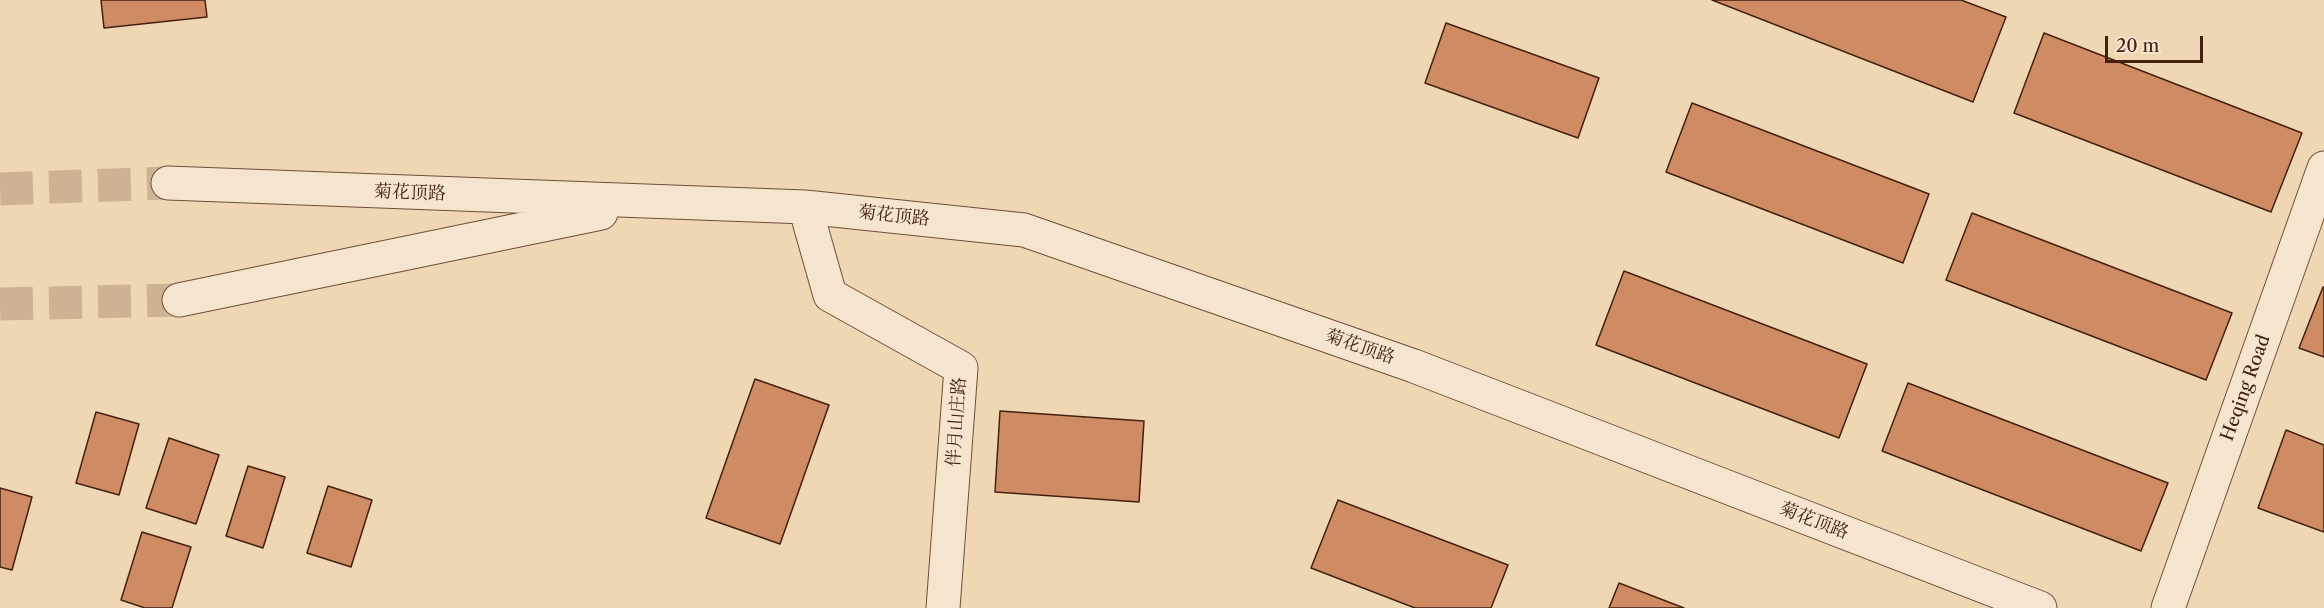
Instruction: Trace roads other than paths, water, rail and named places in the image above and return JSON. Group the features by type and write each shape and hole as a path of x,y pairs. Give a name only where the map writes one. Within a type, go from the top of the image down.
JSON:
{"street":[{"name":"Heqing Road","path":"2168,608 2324,168"},
{"name":"菊花顶路","path":"168,183 805,207 1024,230 1414,366 2040,608"},
{"name":"菊花顶路","path":"178,300 653,202"},
{"name":"伴月山庄路","path":"805,207 830,295 961,368 943,608"}],"tunnel":[{"path":"0,189 168,183"},
{"path":"0,304 179,300"}]}
